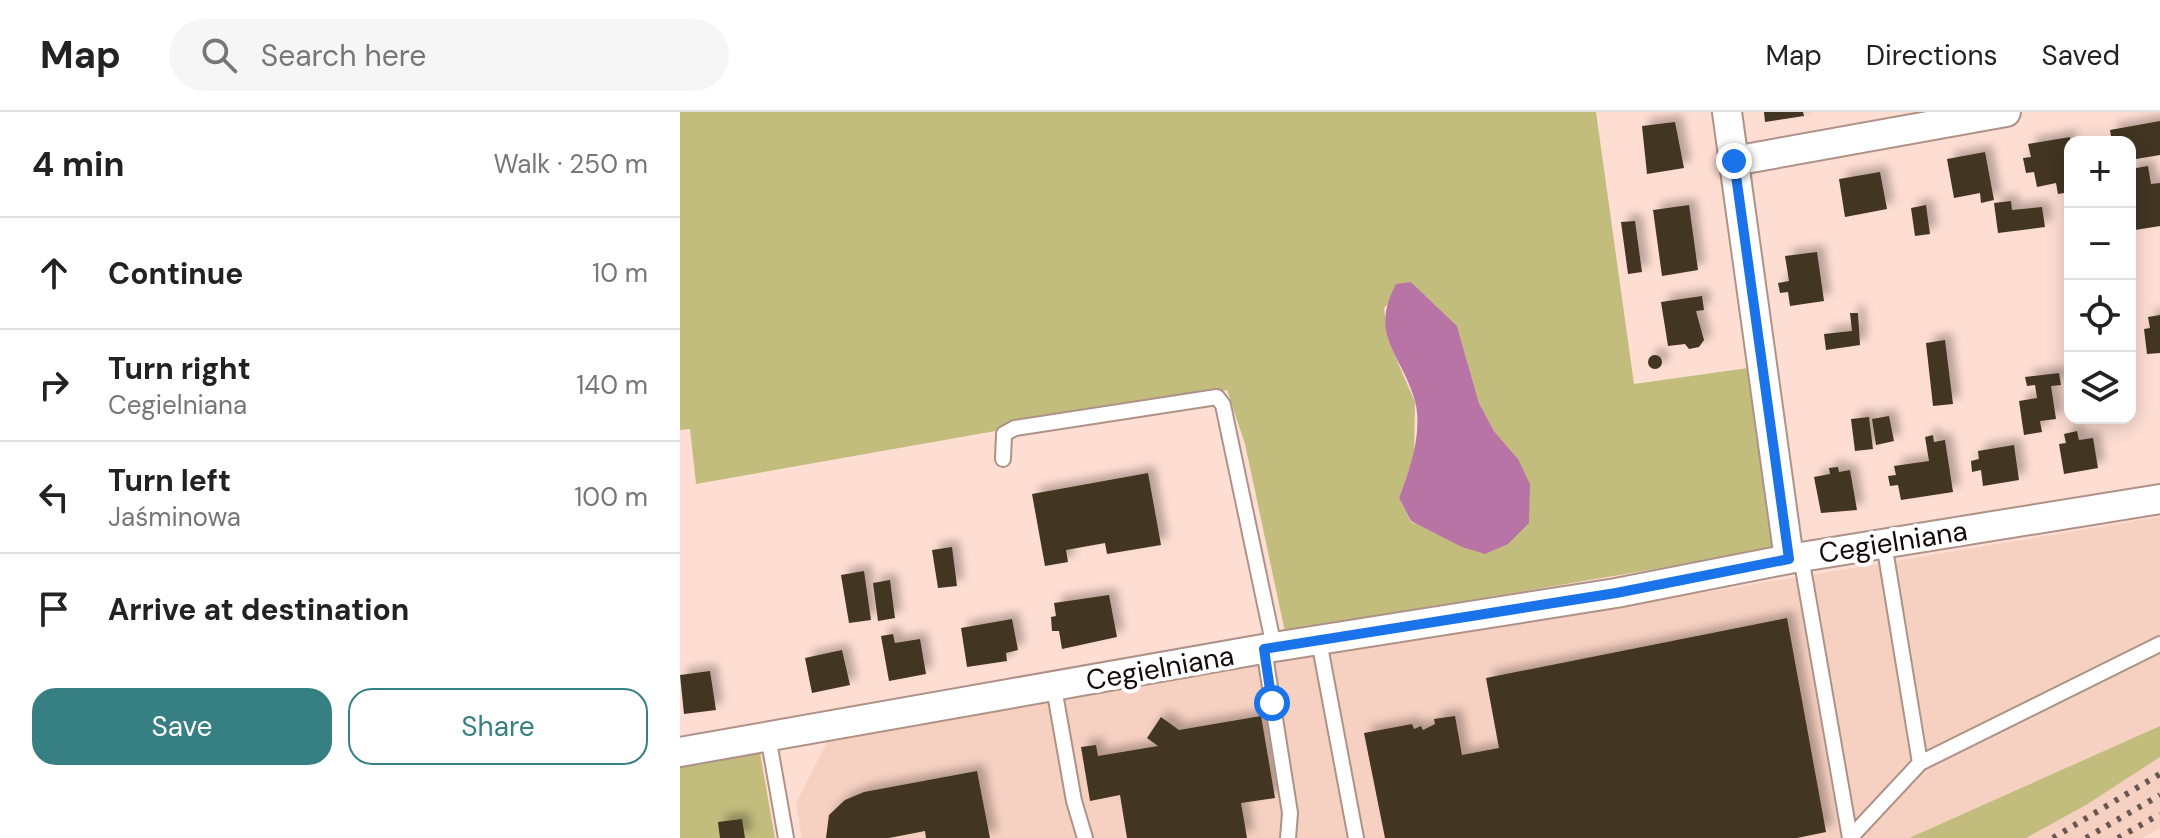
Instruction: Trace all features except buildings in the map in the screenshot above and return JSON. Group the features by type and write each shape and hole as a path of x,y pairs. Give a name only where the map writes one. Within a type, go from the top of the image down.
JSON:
{"street":[{"path":"1727,112 1795,558"},
{"path":"1734,161 2006,112"},
{"name":"Cegielniana","path":"680,752 1269,648 1616,593 1795,558 2160,499"}],"lane":[{"path":"1003,459 1004,434 1015,428 1217,397 1223,405 1269,648 1290,813 1288,838"},
{"path":"1884,543 1920,763"},
{"path":"1795,558 1850,838"},
{"path":"1319,641 1356,838"},
{"path":"1850,838 1920,763 2160,644"},
{"path":"1054,688 1074,801 1085,838"},
{"path":"768,736 786,838"}],"shaded area":[{"path":"680,112 1596,112 1634,384 1748,368 1772,549 1285,632 1245,444 1227,390 696,484 690,429 680,430","holes":["1411,282 1457,326 1479,403 1494,431 1518,459 1428,528 1411,522 1399,498 1414,456 1415,402 1388,340 1384,308"]},
{"path":"1411,282 1457,326 1479,403 1494,431 1518,459 1530,484 1529,523 1508,544 1485,554 1462,547 1411,521 1399,498 1414,450 1417,413 1409,384 1390,345 1385,318 1396,284"},
{"path":"2160,517 2160,726 1909,838 802,838 796,803 828,740 1306,655"},
{"path":"2160,726 2160,757 2086,805 2026,838 1909,838"},
{"path":"760,753 775,838 680,838 680,766"},
{"path":"2160,757 2160,828 2143,838 2026,838 2086,805"}],"railway":[{"path":"2053,838 2160,774"},
{"path":"2086,838 2160,795"},
{"path":"2118,838 2160,814"}],"route":[{"path":"1272,703 1264,649 1616,593 1789,559 1734,161"}]}
